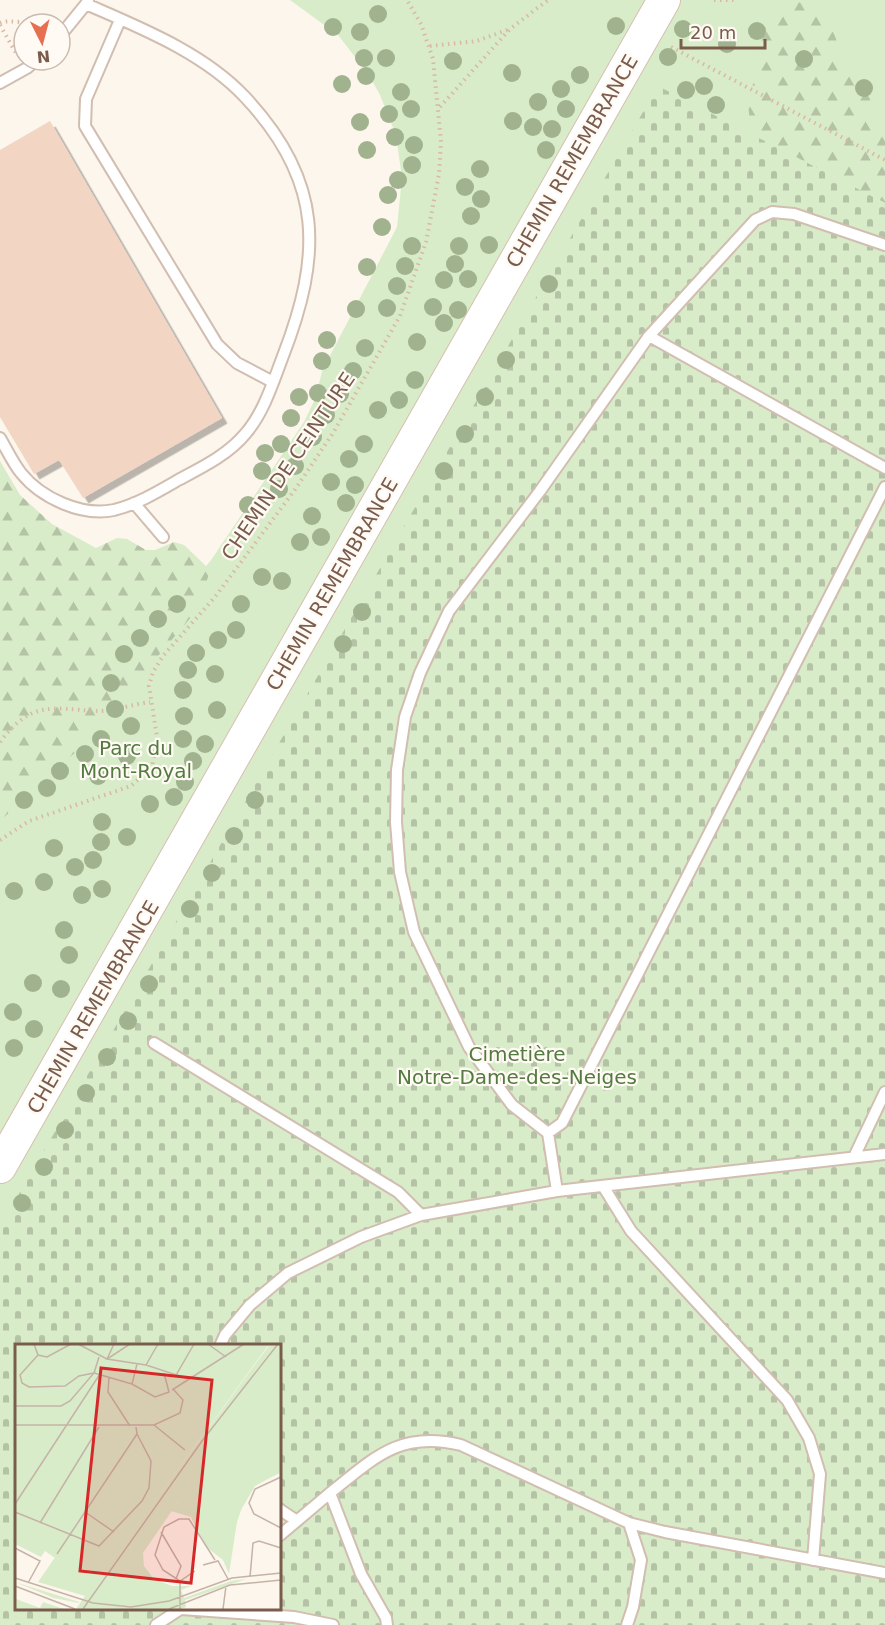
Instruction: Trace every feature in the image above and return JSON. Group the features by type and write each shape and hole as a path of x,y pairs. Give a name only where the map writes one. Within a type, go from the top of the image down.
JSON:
{"street":[{"name":"CHEMIN REMEMBRANCE","path":"0,1167 664,0"}],"lane":[{"path":"0,438 21,473 45,494 63,503 86,510 100,511 134,503 212,462 236,444 256,420 293,330 307,279 311,253 309,208 294,169 279,142 246,98 201,60 87,2 72,21"},
{"path":"120,20 86,99 86,126 217,344 237,363 273,382"},
{"path":"0,83 20,72"},
{"path":"557,1191 548,1133 512,1105 469,1047 414,932 400,872 396,822 397,770 405,717 420,673 449,611 540,491 650,336 739,234 755,220 772,212 794,214 885,245"},
{"path":"650,336 885,468"},
{"path":"548,1133 562,1123 885,487"},
{"path":"134,503 163,537"},
{"path":"154,1043 398,1192 421,1215"},
{"path":"854,1157 885,1092"},
{"path":"221,1344 225,1335 250,1305 288,1273 361,1237 421,1215 557,1191 885,1154"},
{"path":"603,1186 631,1231 787,1400 809,1438 820,1474 813,1560"},
{"path":"280,1535 382,1452 437,1439 461,1445 629,1523 885,1574"},
{"path":"330,1493 361,1574 386,1618 387,1625"},
{"path":"280,1510 297,1521"},
{"path":"627,1625 633,1607 641,1560 629,1523"},
{"path":"156,1625 180,1610"},
{"path":"191,1610 333,1625"}],"path":[{"name":"CHEMIN DE CEINTURE","path":"0,840 29,820 131,786 152,768 157,737 149,686 163,656 215,597 294,492 333,433 400,316 423,251 439,174 440,107 430,46 407,0"},
{"path":"440,107 510,28 548,0"},
{"path":"714,0 734,0"},
{"path":"8,57 16,53 0,24 4,21 14,24 39,21 57,10"},
{"path":"430,46 477,41 510,28"},
{"path":"645,32 885,160"},
{"path":"0,742 19,722 50,708 66,707 97,712 150,702"}],"green space":[{"name":"Parc du Mont-Royal","path":"290,0 885,0 885,203 662,89 0,1267 0,517 166,627 304,422 316,397 322,371 397,227 402,178 396,135 380,95 369,75 338,35"},
{"path":"792,2 807,4 818,9 825,16 831,25 848,69 869,88 871,108 882,125 885,139 885,203 753,135 748,103 751,88 761,76 755,52 758,34 770,14"},
{"name":"Cimetière Notre-Dame-des-Neiges","path":"658,86 885,203 885,1625 0,1625 0,1227"},
{"path":"0,461 20,495 52,524 96,548 117,538 127,539 146,550 155,550 174,542 184,545 206,566 215,556 197,610 80,748 0,821"}],"building":[{"path":"50,121 222,418 83,498 59,460 34,474 0,417 0,150"}]}
